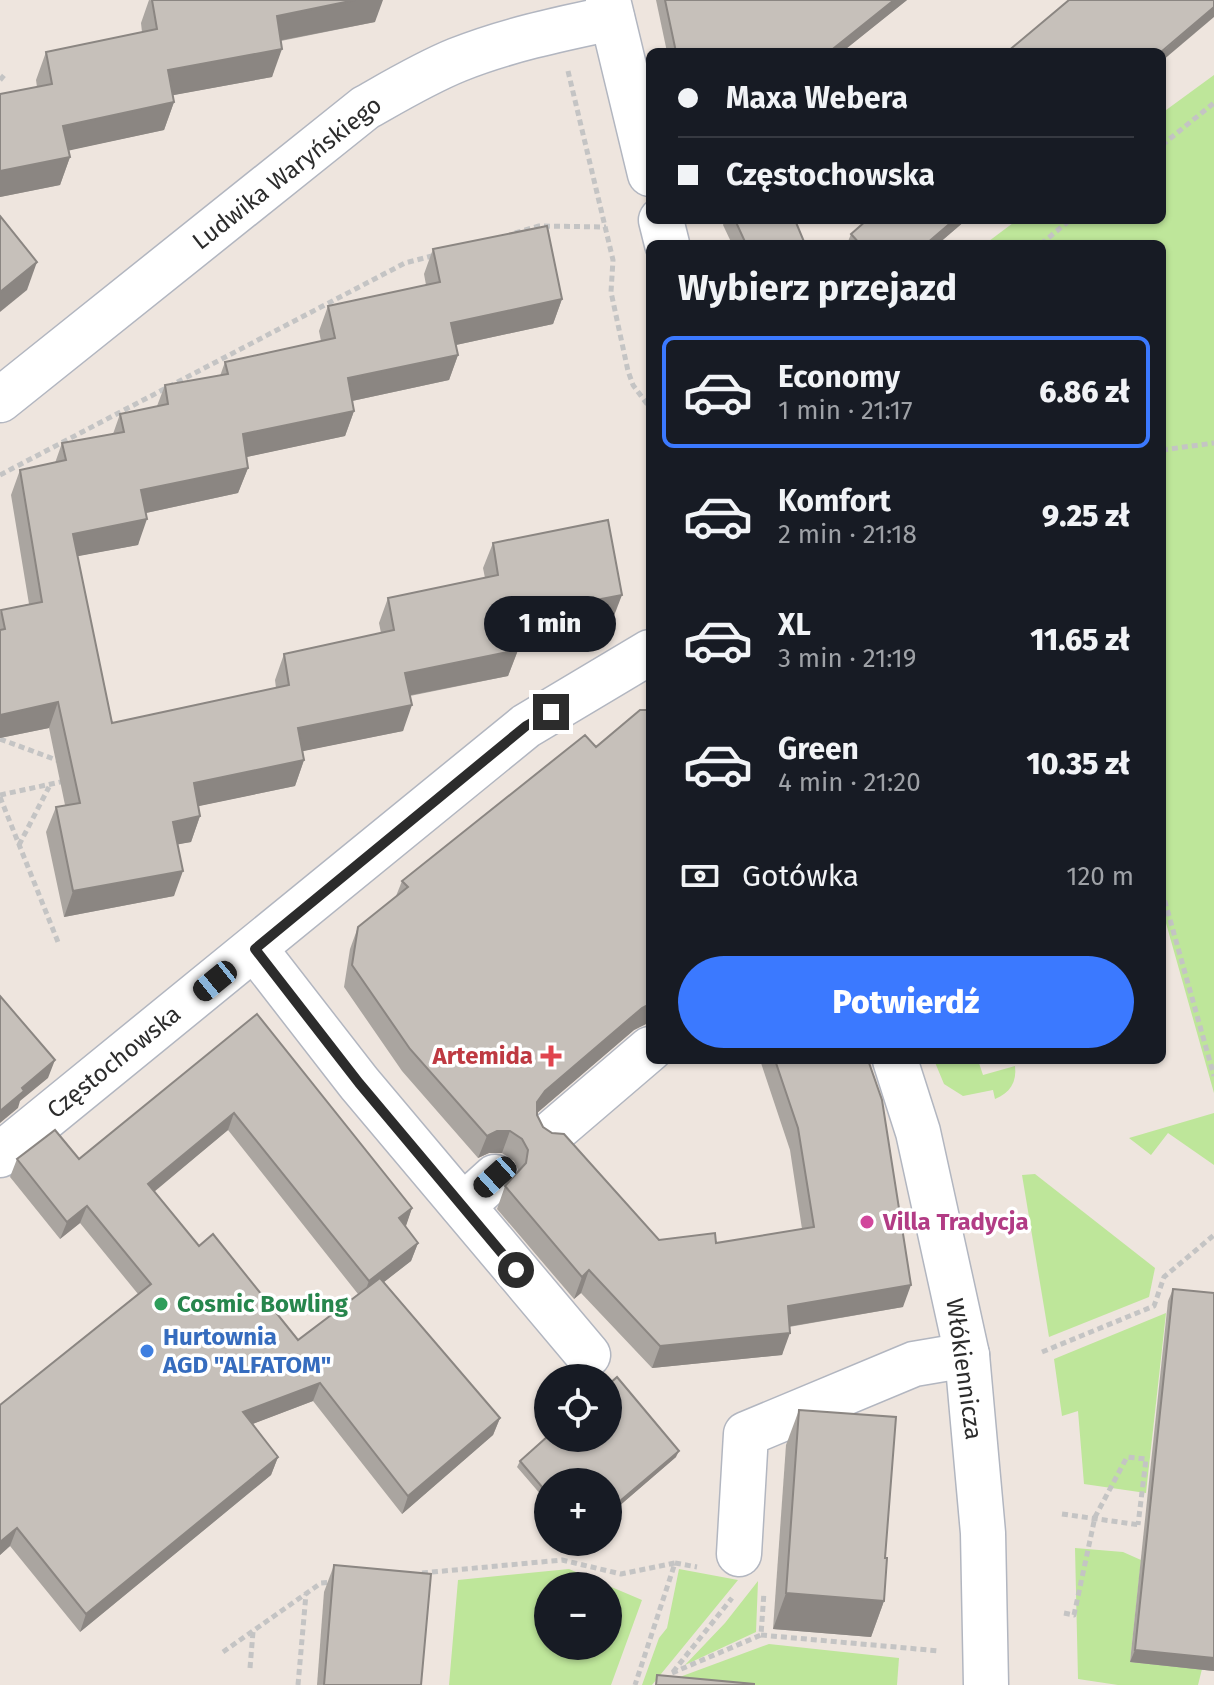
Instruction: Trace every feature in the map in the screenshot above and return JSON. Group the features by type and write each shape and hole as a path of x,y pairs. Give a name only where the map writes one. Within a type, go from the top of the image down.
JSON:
{"street":[{"name":"Ludwika Waryńskiego","path":"0,400 365,108 456,60 557,30 610,9"},
{"path":"610,9 646,158"},
{"name":"Częstochowska","path":"0,1155 526,726 646,654"},
{"path":"255,949 359,1083 588,1355"},
{"path":"553,1132 646,1052"},
{"name":"Włókiennicza","path":"896,1064 918,1132 967,1355 983,1533 986,1685"},
{"path":"463,1206 495,1177"},
{"path":"744,1566 746,1434 914,1364 967,1355"}],"path":[{"path":"557,30 613,260 611,292 628,371 633,385 646,403"},
{"path":"0,80 6,73"},
{"path":"1166,142 1214,103"},
{"path":"1046,240 1065,224"},
{"path":"509,235 539,226 606,227"},
{"path":"0,475 405,263 450,251"},
{"path":"1166,449 1214,443"},
{"path":"0,739 74,767"},
{"path":"58,942 0,796 76,777"},
{"path":"19,845 49,786"},
{"path":"1166,905 1214,1076"},
{"path":"1042,1352 1154,1306 1164,1277 1214,1235"},
{"path":"1062,1514 1095,1517 1142,1525 1146,1459 1127,1457 1095,1517 1074,1615 1064,1613"},
{"path":"411,1574 562,1560 621,1574 675,1563 635,1685"},
{"path":"663,1685 744,1566 765,1575 761,1635"},
{"path":"223,1652 321,1583 336,1581"},
{"path":"298,1685 306,1593"},
{"path":"250,1668 254,1631"},
{"path":"672,1673 761,1635 949,1652"}],"green space":[{"path":"1214,75 1214,1093 1166,923 1166,240 990,240 1012,224 1166,224 1166,110"},
{"path":"936,1064 979,1064 983,1075 1015,1066 1014,1082 1005,1094 995,1099 993,1090 963,1096 944,1084"},
{"path":"1214,1113 1214,1165 1168,1133 1151,1155 1129,1138"},
{"path":"1035,1174 1155,1268 1149,1297 1049,1337 1022,1175"},
{"path":"1166,1313 1146,1493 1084,1484 1078,1411 1062,1416 1054,1359"},
{"path":"1075,1548 1123,1552 1141,1560 1130,1662 1202,1669 1198,1685 1118,1685 1078,1679"},
{"path":"569,1569 576,1572 539,1572"},
{"path":"679,1569 738,1580 652,1685 642,1685 659,1638 667,1628"},
{"path":"534,1572 534,1660 620,1660 611,1685 449,1685 458,1580"},
{"path":"758,1581 756,1632 685,1665 725,1623"},
{"path":"622,1592 642,1600 622,1655"},
{"path":"769,1644 899,1658 897,1685 672,1685 677,1678"}],"building":[{"path":"152,0 355,0 277,16 282,49 168,70 174,102 63,126 70,157 0,171 0,94 52,84 46,52 157,29"},
{"path":"665,0 894,0 834,48 675,48"},
{"path":"1069,0 1214,0 1214,7 1166,48 1012,48"},
{"path":"0,216 37,262 0,292"},
{"path":"737,224 797,224 803,240 744,240"},
{"path":"862,224 949,224 931,240 856,240 851,234"},
{"path":"547,226 562,299 451,323 458,355 348,378 354,411 243,434 248,468 141,490 147,519 73,534 112,723 289,685 284,654 394,630 388,598 498,575 493,543 608,520 622,595 512,616 518,650 405,673 412,705 298,728 304,760 194,783 200,816 173,822 183,871 73,891 56,807 80,803 58,702 0,715 0,630 5,629 1,610 42,602 20,470 66,460 62,443 124,432 120,414 168,404 165,385 228,374 225,362 335,338 328,306 440,282 433,249"},
{"path":"640,710 646,710 646,1006 545,1091 537,1102 537,1115 543,1127 552,1133 564,1134 659,1240 715,1233 716,1243 814,1227 798,1128 776,1064 869,1064 882,1100 911,1285 788,1306 790,1333 660,1346 589,1270 582,1277 505,1186 526,1163 528,1150 522,1139 510,1131 497,1131 487,1136 410,1049 352,965 358,927 408,887 402,881 585,735 596,747"},
{"path":"0,996 55,1060 0,1111"},
{"path":"257,1014 412,1208 399,1218 418,1243 369,1281 234,1113 148,1184 199,1246 213,1234 298,1340 380,1278 500,1418 408,1496 320,1383 243,1412 278,1457 86,1614 17,1528 0,1542 0,1405 151,1284 87,1206 67,1222 17,1159 55,1130 79,1159"},
{"path":"1173,1289 1214,1293 1214,1658 1135,1650"},
{"path":"622,1383 679,1451 622,1499 622,1468 534,1468 534,1478 520,1461 534,1448 534,1452 622,1452"},
{"path":"799,1410 896,1417 884,1601 786,1593"},
{"path":"334,1565 431,1574 421,1685 324,1685"},
{"path":"657,1675 754,1684 754,1685 656,1685"}],"place":[{"name":"Artemida","path":"551,1056"},
{"name":"Villa Tradycja","path":"867,1222"},
{"name":"Cosmic Bowling","path":"161,1304"},
{"name":"Hurtownia AGD \"ALFATOM\"","path":"147,1351"}],"route":[{"path":"516,1270 359,1083 255,949 526,726 551,712"}]}
